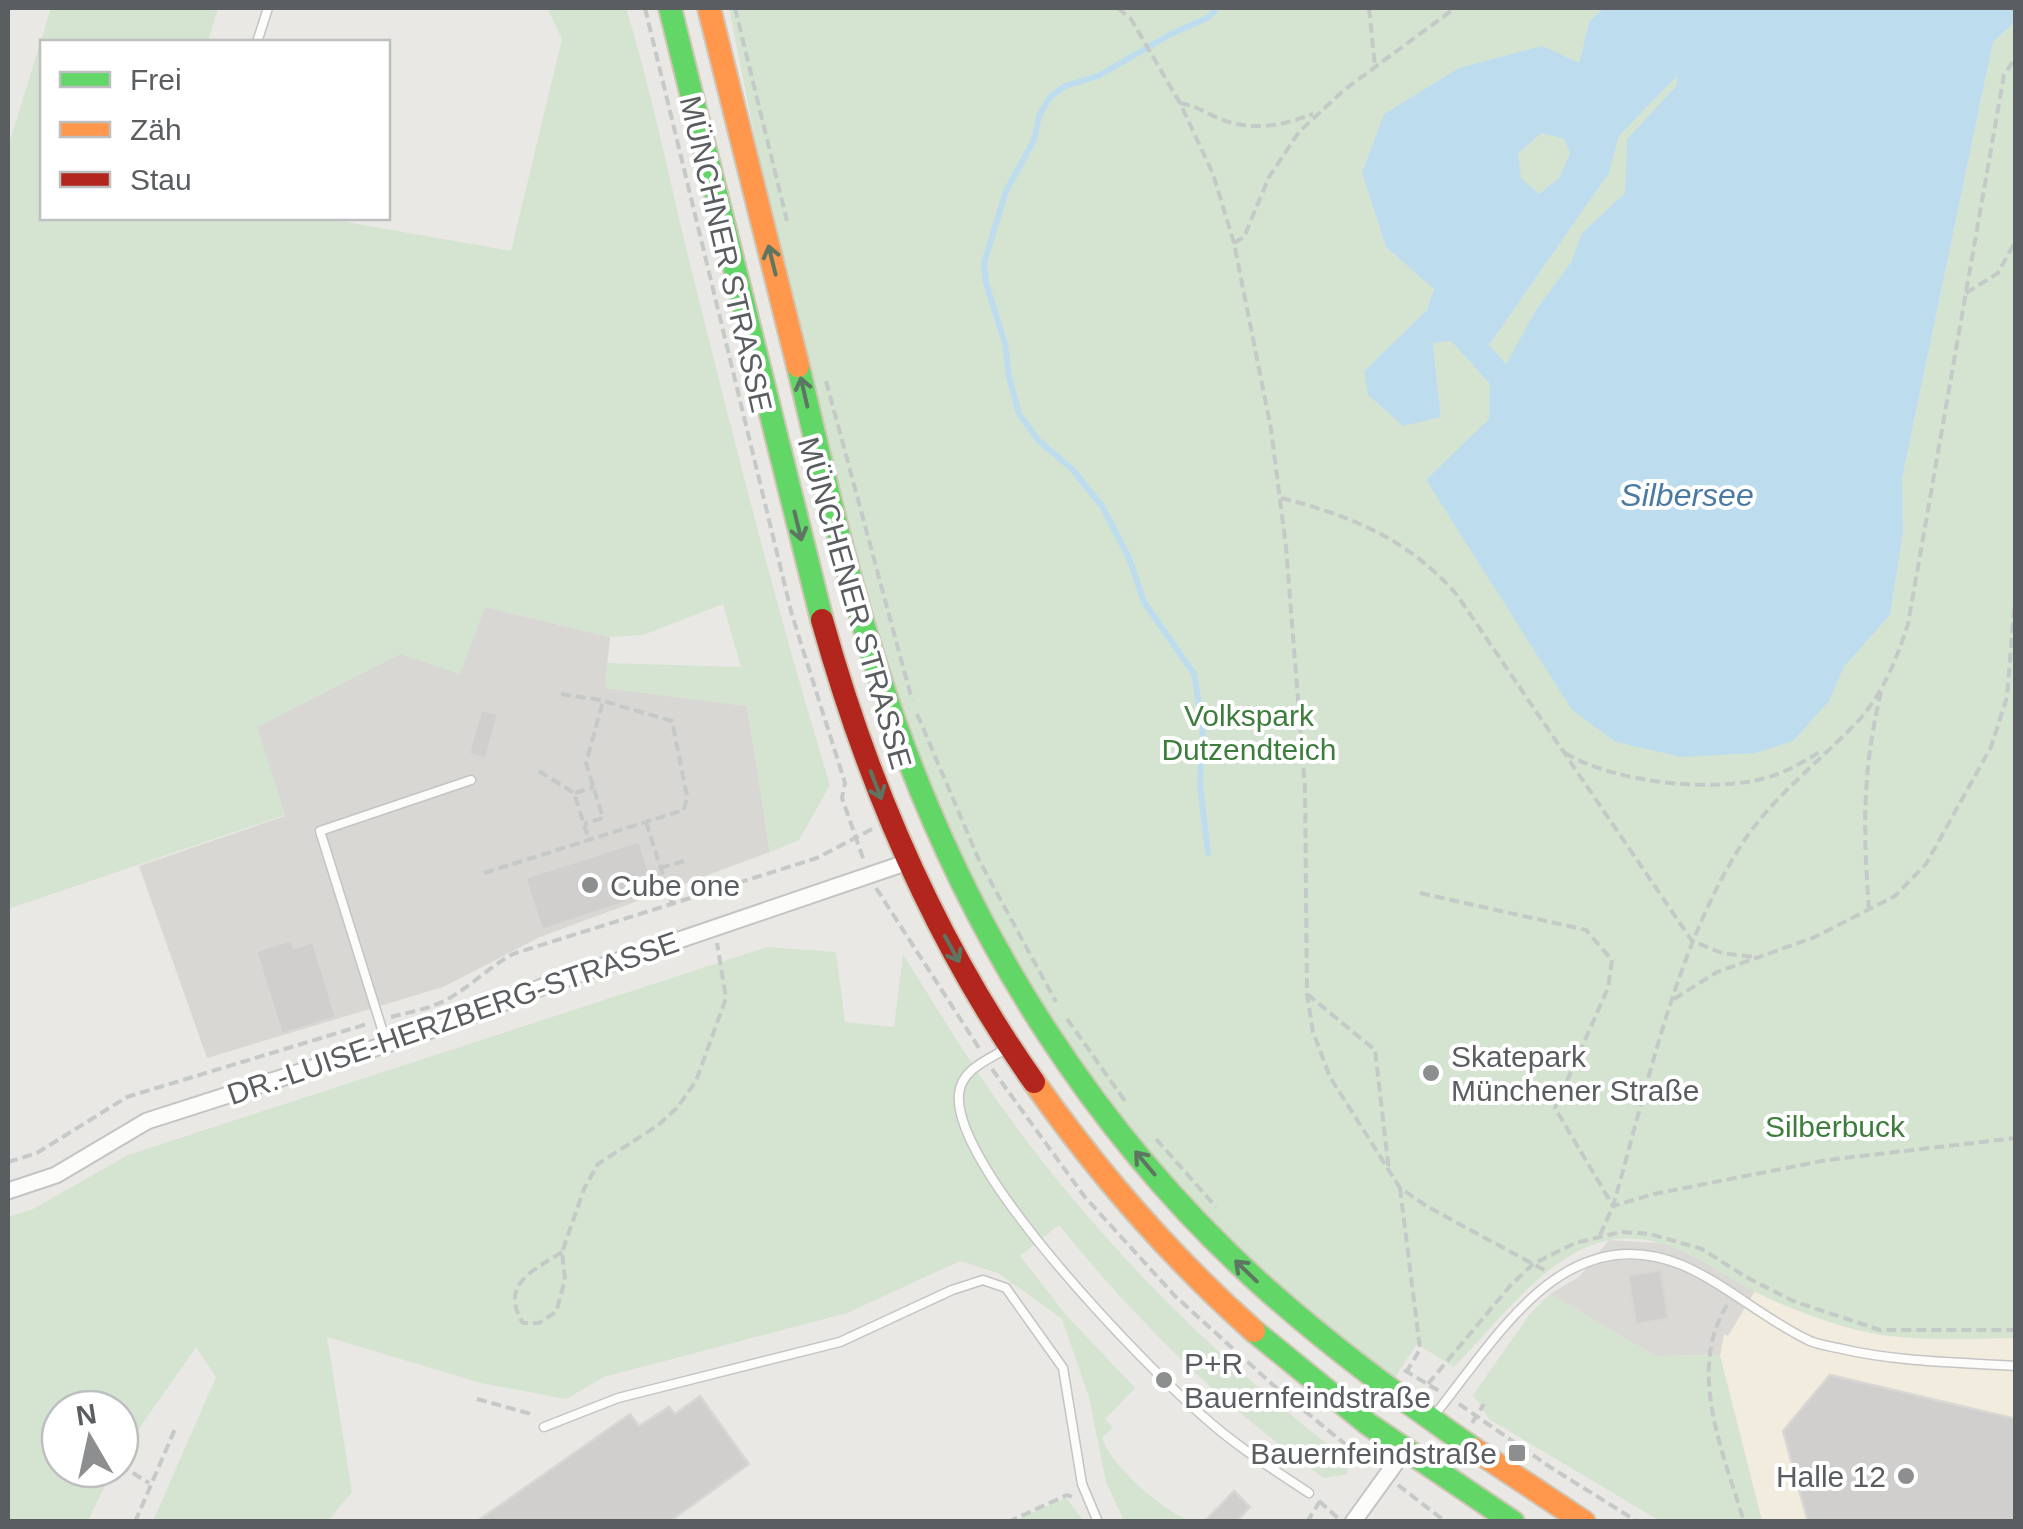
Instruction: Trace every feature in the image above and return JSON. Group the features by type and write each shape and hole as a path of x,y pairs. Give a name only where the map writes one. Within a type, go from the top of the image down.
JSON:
{"main road":[{"name":"MÜNCHENER STRASSE","path":"670,8 814,589 859,738 908,862 954,954 1010,1047 1073,1136 1192,1272 1321,1389 1514,1522"},
{"name":"MÜNCHENER STRASSE","path":"709,8 859,610 904,750 947,852 1022,994 1102,1110 1190,1214 1294,1315 1430,1420 1584,1522"},
{"path":"908,862 947,852"},
{"path":"1255,1333 1282,1329 1294,1315"},
{"path":"1405,1450 1430,1420"}],"street":[{"name":"DR.-LUISE-HERZBERG-STRASSE","path":"8,1191 56,1175 147,1121 454,1023 547,984 908,862"},
{"path":"1353,1522 1405,1450"}],"lane":[{"path":"258,40 268,8"},
{"path":"387,1045 320,831 471,780"},
{"path":"1010,1047 966,1074 958,1092 960,1114 976,1151 1000,1189 1066,1276 1169,1386 1242,1448 1309,1493"},
{"path":"1430,1420 1516,1312 1557,1276 1611,1256 1649,1256 1682,1266 1808,1341 1879,1357 2016,1366"},
{"path":"544,1427 618,1398 840,1342 952,1290 984,1280 1006,1288 1063,1368 1087,1501 1098,1522"}],"path":[{"name":"MÜNCHNER STRASSE","path":"645,8 792,615 845,782 842,798 853,838 885,906"},
{"path":"735,8 788,224"},
{"path":"1118,8 1131,19 1180,102 1208,161 1234,244 1282,498 1305,788 1307,994 1313,1032 1330,1078 1400,1188 1557,1276"},
{"path":"1131,19 1136,8"},
{"path":"1369,8 1375,69"},
{"path":"1234,244 1244,237 1259,197 1283,154 1318,112 1455,8"},
{"path":"1600,1235 1613,1206 1692,941 1738,850 1756,822 1860,718 1898,658 1908,624 2004,75 2016,57"},
{"path":"1180,102 1219,119 1256,128 1318,112"},
{"path":"1964,295 1998,272 2016,240"},
{"path":"826,378 914,705 950,798 1016,933 1058,1007 1127,1103"},
{"path":"1282,498 1329,510 1410,549 1434,569 1456,595 1692,941 1722,952 1754,957"},
{"path":"1674,1000 1717,972 1815,936 1895,896 1926,864 1991,746 2007,697 2016,587"},
{"path":"1869,910 1864,807 1868,748 1883,686"},
{"path":"484,873 684,810 683,766 672,721 603,701 561,694"},
{"path":"584,824 603,818 586,763 603,701"},
{"path":"1562,751 1583,764 1616,775 1688,784 1774,776 1831,745"},
{"path":"538,770 574,793 588,840"},
{"path":"574,793 594,787"},
{"path":"950,798 960,794"},
{"path":"646,822 672,904"},
{"path":"8,1162 37,1153 128,1097 441,1003 514,954 817,858 853,838"},
{"path":"660,868 684,860"},
{"path":"1420,893 1586,930 1612,960 1608,988 1555,1108 1613,1206"},
{"path":"562,1252 529,1274 515,1290 514,1308 523,1322 540,1323 556,1312 565,1280 562,1252 584,1189 598,1164 657,1126 696,1081 726,998 713,928"},
{"path":"1307,994 1376,1050 1390,1174"},
{"path":"1150,1133 1221,1212"},
{"path":"1613,1206 1654,1194 1827,1160 2016,1138"},
{"path":"1392,1362 1407,1372 1420,1349 1400,1188"},
{"path":"1428,1384 1532,1264 1575,1242 1600,1235 1650,1234 1674,1239 1702,1249 1793,1301 1880,1330 2016,1330"},
{"path":"1744,1522 1722,1448 1707,1372 1710,1341 1746,1277"},
{"path":"477,1399 513,1409"},
{"path":"1484,1404 1477,1416 1638,1522"},
{"path":"135,1522 175,1429"},
{"path":"140,1478 150,1484"},
{"path":"1309,1493 1342,1522"},
{"path":"1008,1522 1066,1495 1087,1501"},
{"path":"1307,1522 1320,1501"},
{"path":"1421,1503 1446,1522"}],"shaded area":[{"path":"485,607 610,637 605,688 747,706 770,852 540,937 443,987 207,1058 139,866 285,816 256,727"},
{"path":"1609,1240 1672,1244 1755,1291 1728,1336 1724,1334 1720,1355 1655,1356 1550,1294 1579,1277"},
{"path":"1755,1291 1839,1325 1882,1336 2015,1338 2015,1521 1762,1521 1720,1355 1724,1334 1728,1335"}],"green space":[{"path":"51,8 218,8 209,40 41,40"},
{"path":"547,8 626,8 758,529 830,785 799,840 770,852 747,706 605,688 607,663 741,667 723,604 643,635 610,637 485,607 460,674 400,654 257,727 285,815 8,909 8,147 40,44 40,220 334,220 511,251 562,39"},
{"name":"Volkspark Dutzendteich","path":"729,8 1604,8 1589,22 1579,63 1459,68 1384,115 1362,173 1386,247 1434,288 1428,309 1364,371 1441,417 1433,342 1451,341 1490,384 1489,420 1426,481 1829,701 1844,667 1890,615 1903,533 1902,479 1993,42 2015,22 2015,1338 1906,1338 1842,1326 1772,1300 1666,1245 1648,1240 1610,1240 1587,1247 1545,1274 1454,1367 1417,1344 1393,1380 1286,1297 1187,1198 1095,1086 1015,964 926,780 862,584 769,208"},
{"path":"1678,75 1677,85 1627,139 1625,193 1582,233 1571,262 1536,310 1507,365 1489,345 1609,173 1619,136"},
{"path":"1542,133 1564,139 1570,153 1559,178 1539,194 1520,178 1518,153"},
{"path":"767,947 836,952 845,1022 894,1027 903,954 997,1100 1086,1214 1210,1344 1348,1460 1347,1474 1324,1478 1216,1392 1150,1329 1059,1225 1020,1256 1067,1316 1135,1388 1105,1419 1113,1427 1102,1438 1116,1462 1139,1486 1190,1521 1124,1521 1106,1482 1089,1397 1062,1319 998,1273 960,1261 847,1313 604,1377 566,1399 481,1383 327,1337 352,1492 328,1521 153,1521 216,1377 196,1347 140,1427 140,1389 40,1389 40,1489 103,1489 88,1521 8,1522 8,1217 31,1210 128,1155"},
{"path":"1550,1294 1655,1356 1720,1355 1762,1521 1660,1521 1489,1419 1473,1395 1530,1314"},
{"path":"1066,1498 1084,1521 1014,1521"}],"water":[{"name":"Silbersee","path":"1604,8 2015,8 2015,22 1993,42 1902,479 1903,533 1890,615 1844,667 1829,701 1793,741 1755,753 1681,757 1616,742 1572,710 1426,480 1489,419 1490,384 1451,341 1433,343 1441,417 1403,426 1368,395 1364,371 1427,310 1434,289 1386,247 1362,173 1384,114 1459,68 1542,46 1579,63 1589,22","holes":["1677,76 1677,85 1627,139 1625,193 1582,233 1571,262 1536,310 1506,364 1489,345 1609,173 1619,136","1542,133 1564,139 1570,153 1559,178 1539,194 1521,178 1518,153"]}],"building":[{"path":"481,710 498,714 486,759 469,754"},
{"name":"Cube one","path":"639,841 656,892 542,930 525,878"},
{"path":"291,940 294,948 313,942 336,1017 282,1034 256,951"},
{"path":"1661,1270 1668,1319 1636,1324 1628,1275"},
{"name":"Halle 12","path":"1830,1375 2016,1419 2016,1522 1808,1522 1783,1431"},
{"path":"700,1396 749,1464 669,1522 476,1522 630,1414 639,1426 669,1407 675,1414"},
{"path":"1234,1491 1250,1507 1236,1522 1204,1522"}],"waterway":[{"path":"1208,853 1200,784 1203,728 1194,674 1144,602 1129,558 1102,506 1072,469 1039,441 1019,414 984,263 1006,191 1034,140 1039,116 1050,97 1065,86 1098,76 1209,17 1217,8"}],"traffic: fast":[{"path":"670,8 822,620"},
{"path":"798,366 855,596 898,731 964,886 1047,1032 1147,1167 1203,1229 1314,1330 1474,1449"},
{"path":"1254,1331 1368,1424 1513,1522"}],"traffic: slow":[{"path":"709,8 798,366"},
{"path":"1034,1082 1137,1213 1254,1331"},
{"path":"1474,1449 1584,1522"}],"traffic: jam":[{"path":"822,620 861,742 908,860 966,974 1034,1082"}],"place":[{"name":"Cube one","path":"590,885"},
{"name":"Skatepark Münchener Straße","path":"1431,1073"},
{"name":"P+R Bauernfeindstraße","path":"1164,1380"},
{"name":"Bauernfeindstraße","path":"1517,1453"},
{"name":"Halle 12","path":"1906,1476"}],"park label":[{"name":"Silberbuck","path":"1835,1126"}]}
